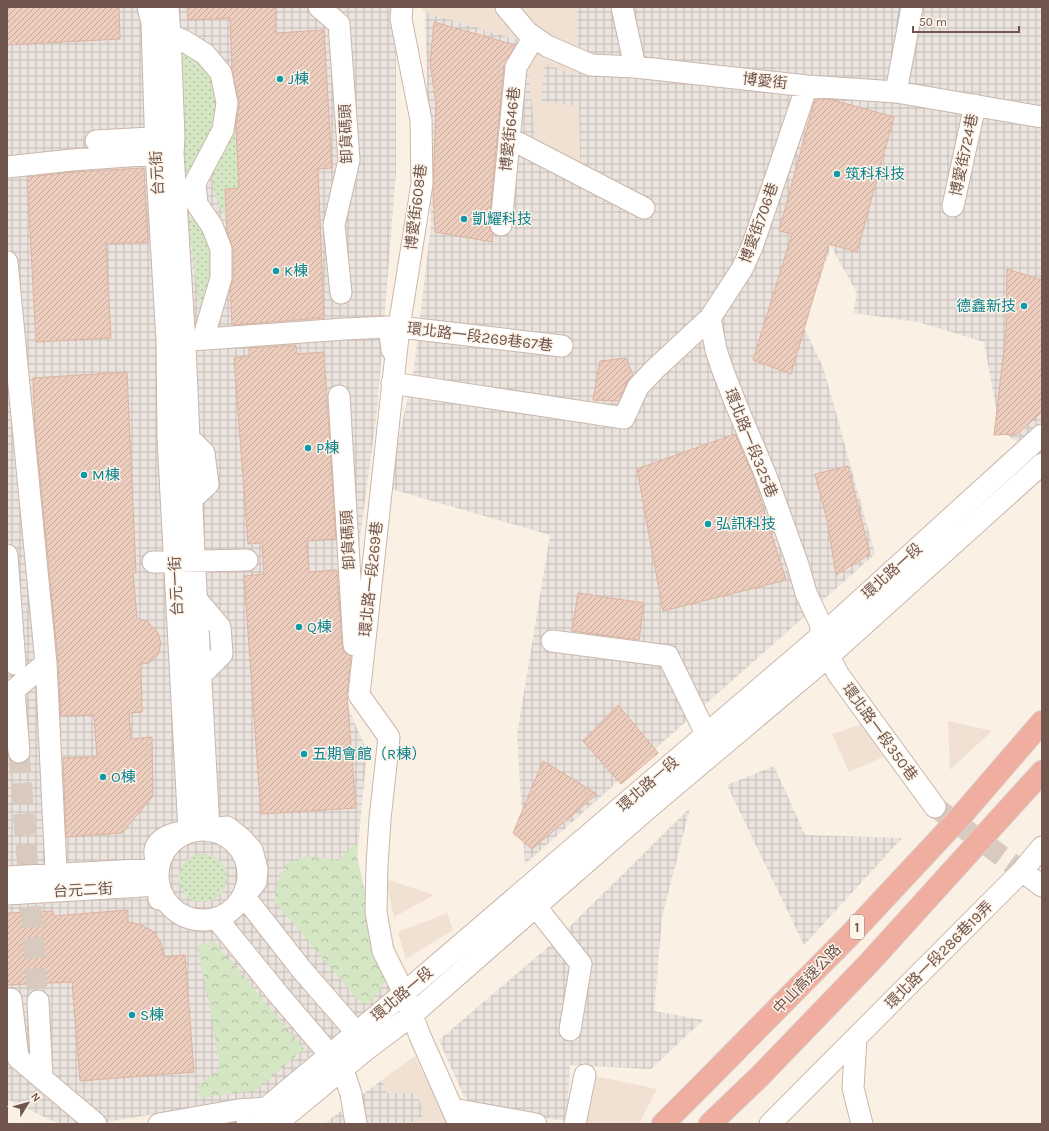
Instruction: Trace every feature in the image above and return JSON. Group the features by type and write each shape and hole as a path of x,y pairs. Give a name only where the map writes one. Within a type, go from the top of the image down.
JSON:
{"highway":[{"name":"中山高速公路","path":"663,1124 850,935 961,816 1042,722"},
{"name":"1","path":"710,1124 760,1076 869,963 1042,772"}],"street":[{"name":"台元街","path":"148,7 152,23 161,36"},
{"name":"台元街","path":"168,7 161,36 164,145 185,340"},
{"name":"卸貨碼頭","path":"319,7 339,24 340,31 349,160 334,225 341,293"},
{"name":"博愛街608巷","path":"393,375 399,327 422,184 421,120 401,19 402,7"},
{"name":"博愛街","path":"506,7 527,32 547,46 591,65 635,67 806,86 896,92 1042,116"},
{"path":"622,7 635,67"},
{"path":"896,92 912,7"},
{"path":"161,36 184,41 204,54 221,74 227,103 223,130 195,183 197,204 212,226 221,249 221,278 185,340 168,438 156,456 160,484 182,499"},
{"name":"博愛街646巷","path":"501,225 516,67 534,37"},
{"name":"博愛街706巷","path":"393,375 624,418 638,387 656,368 710,318 742,269 752,247 806,86"},
{"name":"博愛街724巷","path":"953,206 975,105"},
{"path":"510,138 644,208"},
{"path":"96,141 164,145"},
{"name":"台元街","path":"164,145 176,193 185,340"},
{"path":"7,167 72,160 164,145"},
{"path":"176,193 196,192"},
{"path":"7,262 46,663 56,883"},
{"name":"環北路一段325巷","path":"710,318 716,350 736,407 766,476 798,565 806,593 820,623 822,635 829,656"},
{"path":"185,340 389,327 393,375"},
{"name":"環北路一段269巷67巷","path":"399,327 562,346"},
{"name":"台元一街","path":"185,340 189,439 182,499 199,830"},
{"name":"環北路一段269巷","path":"393,375 359,695 389,737 377,865 376,912 383,951 404,993 420,1036 456,1117"},
{"name":"卸貨碼頭","path":"339,396 356,680 360,683"},
{"name":"環北路一段","path":"246,1124 276,1116 361,1041 404,993 822,635 1042,435"},
{"path":"168,438 189,439"},
{"name":"環北路一段","path":"361,1041 412,1015 646,810 829,656 1042,464"},
{"path":"7,555 11,664 46,663"},
{"path":"153,562 247,560"},
{"name":"台元一街","path":"185,562 197,600 201,675 193,717"},
{"path":"552,641 668,656 706,734"},
{"name":"環北路一段350巷","path":"829,656 838,674 935,807"},
{"path":"19,752 14,690 46,663"},
{"path":"199,830 219,832 232,840 241,851 247,864 248,879 244,896 237,905 217,919 197,920 182,916 170,906 161,894 159,863 165,849 176,838 199,830"},
{"name":"環北路一段286巷19弄","path":"770,1124 1022,871 1042,847"},
{"path":"1022,871 1042,886"},
{"name":"台元二街","path":"7,877 56,883"},
{"name":"台元二街","path":"7,894 56,883 159,877"},
{"path":"244,896 302,970 349,1024 361,1041"},
{"path":"536,907 581,964 570,1030"},
{"path":"217,919 337,1063 351,1094 356,1124"},
{"path":"7,1000 11,999 18,1058 96,1124"},
{"path":"38,1001 42,1078"},
{"path":"856,1038 853,1088 862,1124"},
{"path":"574,1124 585,1075"},
{"path":"159,1124 238,1110 276,1116"},
{"path":"456,1117 536,1124"}],"shaded area":[{"path":"7,7 393,7 396,49 396,172 377,411 359,545 337,682 367,751 357,857 378,952 400,995 276,1094 94,1124 59,1124 7,1099"},
{"path":"421,7 577,7 580,163 536,139 525,42 425,12"},
{"path":"577,7 1042,7 1042,458 1000,430 984,342 918,322 853,313 857,293 831,246 804,327 824,370 875,554 525,864 517,735 550,535 388,488 414,369 431,225 425,12 525,42 536,139 580,163 579,106 541,101 545,64 578,76"},
{"path":"948,721 992,731 950,770"},
{"path":"863,724 883,757 849,772 832,734"},
{"path":"774,766 805,835 902,838 804,945 727,785"},
{"path":"690,808 662,917 654,1011 703,1020 651,1069 570,1065 567,1121 473,1108 463,1094 439,1040 554,942"},
{"path":"385,879 434,895 394,917"},
{"path":"447,913 453,930 406,959 398,932"},
{"path":"415,1056 448,1124 409,1124 424,1115 387,1093 383,1079"},
{"path":"595,1076 657,1089 639,1124 579,1124"},
{"path":"383,1079 387,1093 417,1093 424,1115 409,1124 324,1124"}],"green space":[{"path":"187,53 202,63 214,81 217,98 218,121 192,172 183,172 181,56"},
{"path":"235,121 239,189 225,189 226,218 218,203 212,178 217,158"},
{"path":"187,214 198,224 206,236 212,258 212,269 208,292 201,315"},
{"path":"358,844 357,857 378,952 390,976 368,1004 357,999 274,901 279,878 286,864 300,858 312,856 338,860 351,847"},
{"path":"203,854 212,856 220,861 225,869 227,878 225,887 220,895 212,900 203,902 194,900 186,895 181,887 179,878 181,869 186,861 194,856"},
{"path":"214,941 304,1049 256,1090 200,1098 197,1086 220,1068 209,1002 197,946"}],"building":[{"path":"8,7 119,7 120,39 7,45"},
{"path":"187,7 276,7 276,33 324,30 332,168 318,169 324,318 232,325 230,290 233,278 233,249 227,232 225,189 239,188 236,127 239,104 232,70 230,18 188,20"},
{"path":"434,22 515,45 504,66 489,224 490,230 493,233 492,242 435,232 433,190 436,105 430,62"},
{"name":"筑科科技","path":"815,99 829,99 894,117 857,252 829,244 791,374 753,360 792,234 779,231"},
{"path":"144,168 148,242 106,244 111,338 36,342 27,177 73,172"},
{"path":"1007,269 1042,280 1042,412 1017,434 994,435 1006,331"},
{"path":"296,345 297,354 324,352 336,539 307,541 309,572 337,570 342,646 344,652 351,656 347,694 356,808 261,814 244,576 264,574 262,543 248,544 234,358 249,356 249,348"},
{"path":"626,358 633,375 627,382 619,401 593,400 600,361"},
{"path":"127,372 136,573 133,573 137,618 148,622 158,633 161,643 158,655 149,663 141,664 142,712 129,713 131,739 152,737 153,796 122,833 66,837 63,758 97,757 94,715 61,716 58,662 35,426 33,378"},
{"name":"弘訊科技","path":"735,434 753,475 786,580 663,611 637,469"},
{"path":"848,466 870,554 836,575 827,520 815,474"},
{"path":"578,593 644,603 639,640 572,631"},
{"path":"618,705 658,753 621,784 583,741"},
{"path":"543,761 597,794 532,849 513,833"},
{"name":"S棟","path":"128,910 128,922 142,925 154,932 161,943 164,957 185,955 194,1072 80,1081 72,982 7,985 7,913 53,911 54,916"}],"waterway":[{"path":"898,26 901,7"}],"tunnel":[{"path":"19,752 38,1001"},
{"path":"935,807 1022,871"}],"place":[{"name":"J棟","path":"280,79"},
{"name":"筑科科技","path":"837,174"},
{"name":"凱耀科技","path":"464,219"},
{"name":"K棟","path":"276,271"},
{"name":"德鑫新技","path":"1024,306"},
{"name":"P棟","path":"308,448"},
{"name":"M棟","path":"84,475"},
{"name":"弘訊科技","path":"708,524"},
{"name":"Q棟","path":"299,627"},
{"name":"五期會館（R棟）","path":"304,754"},
{"name":"O棟","path":"103,777"},
{"name":"S棟","path":"132,1015"}]}
